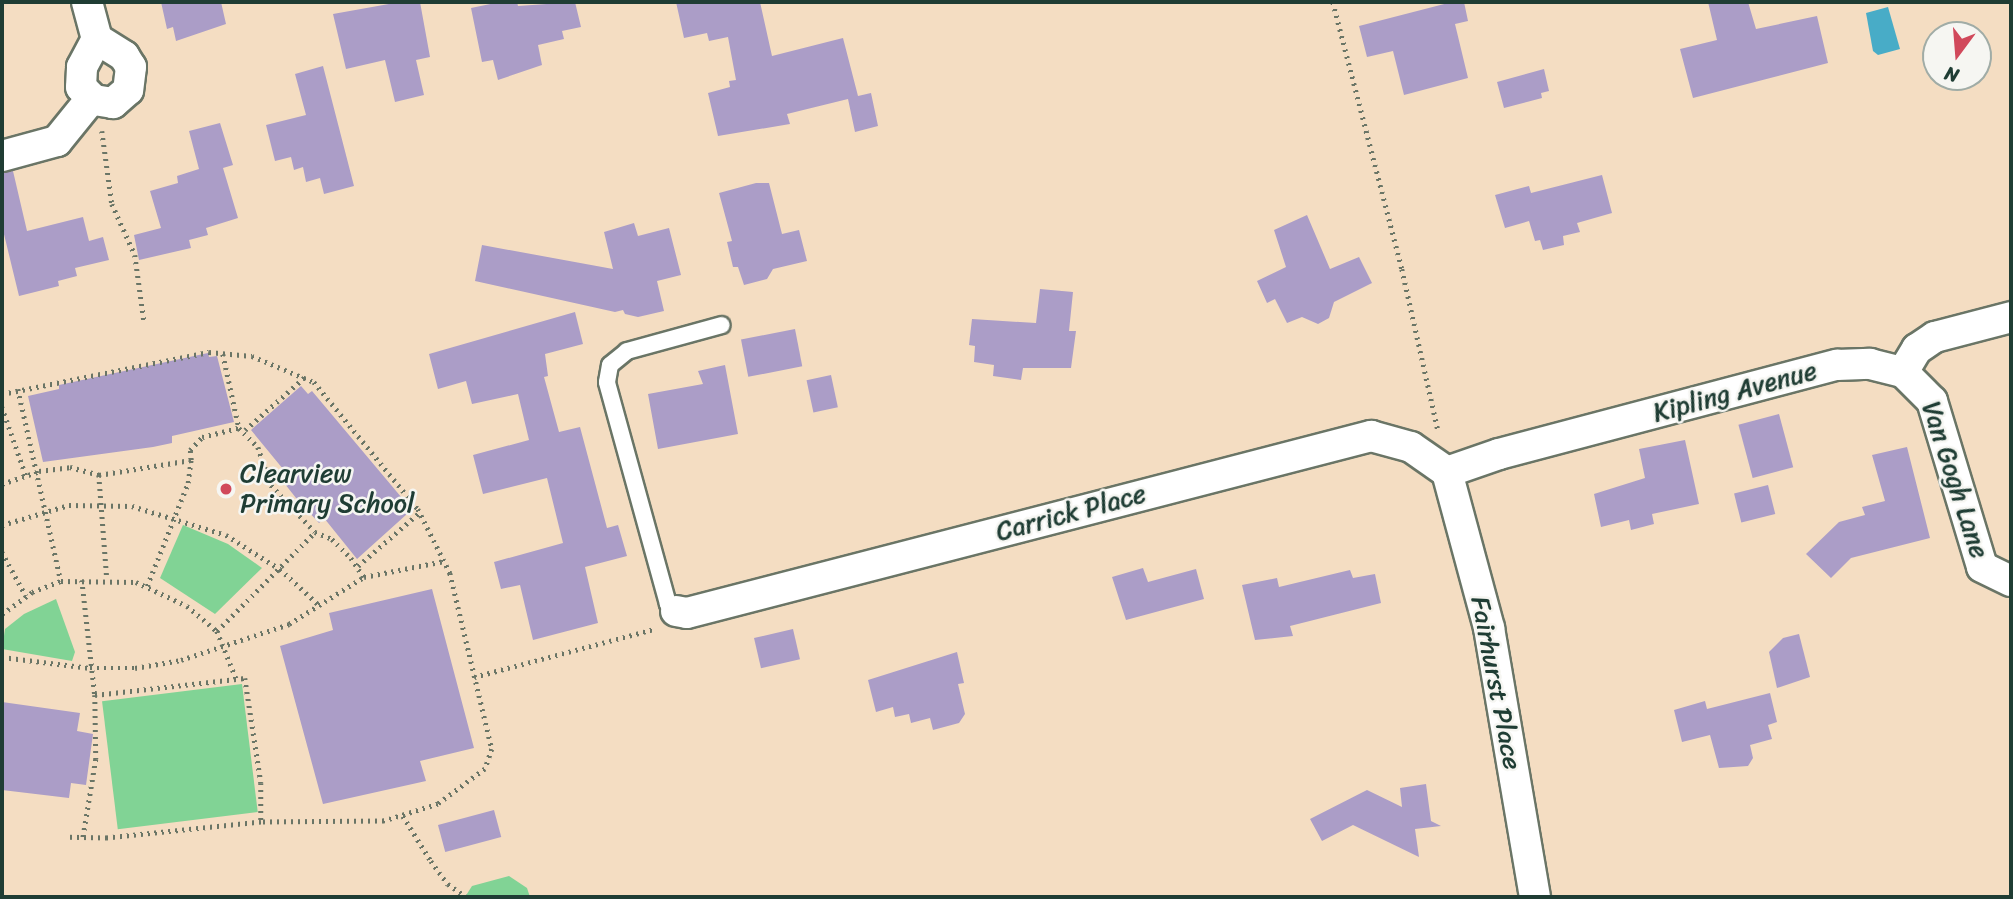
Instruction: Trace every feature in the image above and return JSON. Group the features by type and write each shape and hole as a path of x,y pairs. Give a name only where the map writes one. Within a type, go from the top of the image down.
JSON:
{"street":[{"path":"87,2 97,38 79,78 96,109"},
{"path":"2,156 57,141 96,109 113,103 128,90 132,78 124,56 97,38"},
{"path":"1903,372 1917,349 1935,337 2011,317"},
{"name":"Kipling Avenue","path":"1447,472 1499,454 1837,366 1870,364 1903,372"},
{"name":"Van Gogh Lane","path":"1903,372 1932,401 1982,567 2011,581"},
{"name":"Carrick Place","path":"682,612 1371,436 1411,447 1447,472"},
{"name":"Fairhurst Place","path":"1447,472 1489,628 1535,897"}],"lane":[{"path":"682,612 668,604 607,382 610,365 627,351 722,325"}],"path":[{"path":"1333,2 1402,269 1447,472"},
{"path":"96,109 109,192 135,254 144,321"},
{"path":"2,394 197,353 252,356 305,377 390,471 420,512 444,561 492,749 485,769 438,804 384,821 261,822 83,838 68,837"},
{"path":"223,354 239,428"},
{"path":"245,430 305,377"},
{"path":"18,390 39,471 61,581"},
{"path":"2,407 26,476"},
{"path":"147,586 174,517 193,445 202,437 239,428 245,430 258,447 271,485 315,532 332,539 358,566 364,577"},
{"path":"2,484 39,471 70,467 99,475 191,460"},
{"path":"99,475 98,503 107,578"},
{"path":"2,525 47,508 98,503 174,517 226,535 280,569 319,605"},
{"path":"358,566 420,512"},
{"path":"217,631 315,532"},
{"path":"2,552 26,596"},
{"path":"2,657 90,668 135,668 225,648 289,624 364,577 444,561"},
{"path":"2,614 26,596 61,581 107,578 147,586 187,606 217,631 236,678"},
{"path":"82,580 95,695 96,759 83,838"},
{"path":"474,677 659,628 682,612"},
{"path":"95,695 245,678 252,715 261,822"},
{"path":"403,816 431,861 465,897"}],"green space":[{"path":"183,525 228,544 262,568 215,614 160,578"},
{"path":"56,599 75,652 72,661 2,649 5,629 24,614"},
{"path":"242,684 258,812 118,829 102,701"},
{"path":"509,876 527,888 530,897 465,897 472,886"}],"water":[{"path":"1888,7 1900,49 1878,55 1873,51 1866,13"}],"building":[{"path":"161,2 221,2 226,24 176,41 173,27 167,29"},
{"path":"400,2 420,2 430,57 416,60 424,95 395,102 385,60 346,69 333,14"},
{"path":"500,2 517,2 518,6 575,2 581,27 562,31 564,39 538,45 542,65 498,80 493,60 482,62 471,8"},
{"path":"676,2 760,2 772,56 843,38 858,96 871,93 878,126 855,132 848,99 787,114 790,124 718,136 708,93 730,87 729,81 736,80 728,37 709,41 707,33 684,38"},
{"path":"1452,2 1464,2 1468,21 1455,24 1468,78 1404,95 1393,51 1367,57 1359,26"},
{"path":"1708,2 1748,2 1756,29 1817,16 1828,63 1693,98 1680,49 1717,40"},
{"path":"323,66 354,186 324,194 320,178 306,182 303,167 294,170 291,157 275,161 266,125 306,115 295,74"},
{"path":"1544,69 1549,91 1541,93 1542,98 1504,108 1497,82"},
{"path":"220,123 233,165 223,168 238,218 206,228 208,235 189,240 191,248 139,260 134,235 161,228 150,191 178,183 177,176 199,169 189,131"},
{"path":"13,171 27,231 83,217 89,241 103,237 109,260 75,268 77,276 58,281 59,286 19,296 2,226 2,173"},
{"path":"1602,175 1612,213 1577,223 1580,232 1563,236 1564,245 1543,250 1540,240 1535,241 1529,221 1505,228 1495,195 1529,186 1531,193"},
{"path":"756,183 769,183 782,234 799,230 807,261 773,269 767,279 744,285 738,267 733,267 727,242 732,241 719,193"},
{"path":"1307,215 1330,269 1359,257 1372,283 1334,302 1329,318 1318,324 1302,317 1287,323 1275,299 1267,303 1257,281 1286,267 1274,230"},
{"path":"634,223 638,236 669,228 681,275 657,281 664,311 638,317 625,314 623,310 615,312 475,281 482,245 613,269 604,232"},
{"path":"1040,289 1073,292 1069,331 1076,331 1071,368 1023,368 1021,380 993,376 994,365 974,362 975,346 969,345 972,319 1036,323"},
{"path":"575,312 583,344 545,354 548,376 544,377 559,432 580,427 607,528 618,525 627,556 585,567 598,623 533,640 520,585 501,589 494,562 563,543 547,478 483,494 473,455 529,440 518,394 472,404 466,381 438,389 429,354"},
{"path":"795,329 802,366 748,377 741,339"},
{"path":"208,353 209,357 217,356 234,422 172,436 172,443 153,447 43,462 28,396 59,389 59,385"},
{"path":"725,365 738,434 658,449 648,394 703,384 698,371"},
{"path":"831,375 838,407 813,412 807,380"},
{"path":"301,386 308,394 312,391 407,504 402,507 407,514 357,559 324,518 319,523 296,498 277,474 283,469 251,430"},
{"path":"1779,414 1793,467 1753,478 1738,425"},
{"path":"1685,440 1699,504 1652,514 1654,524 1631,530 1629,520 1601,527 1594,494 1645,478 1639,449"},
{"path":"1907,447 1930,538 1851,558 1831,578 1806,554 1839,522 1865,515 1862,507 1885,501 1872,455"},
{"path":"1768,485 1775,514 1741,523 1734,493"},
{"path":"1143,568 1148,582 1196,569 1204,599 1126,620 1112,577"},
{"path":"1350,570 1353,578 1375,574 1381,603 1290,626 1293,636 1255,640 1242,585 1277,578 1279,587"},
{"path":"432,589 474,748 420,761 426,781 323,804 280,646 333,630 329,613"},
{"path":"793,629 800,659 761,668 754,638"},
{"path":"1799,634 1810,677 1777,688 1769,652 1783,638"},
{"path":"957,652 964,683 958,684 965,714 959,723 933,730 930,718 911,723 909,714 895,717 893,707 876,712 868,680"},
{"path":"1770,693 1777,722 1768,725 1772,739 1750,745 1753,758 1748,766 1719,768 1710,735 1682,742 1674,710 1705,701 1707,709"},
{"path":"2,702 80,713 77,731 93,734 86,785 71,783 69,798 2,790"},
{"path":"1426,784 1431,821 1441,826 1415,829 1419,857 1353,825 1322,841 1310,819 1367,790 1402,807 1400,788"},
{"path":"494,810 501,837 445,852 438,825"}],"place":[{"name":"Clearview Primary School","path":"226,489"}]}
